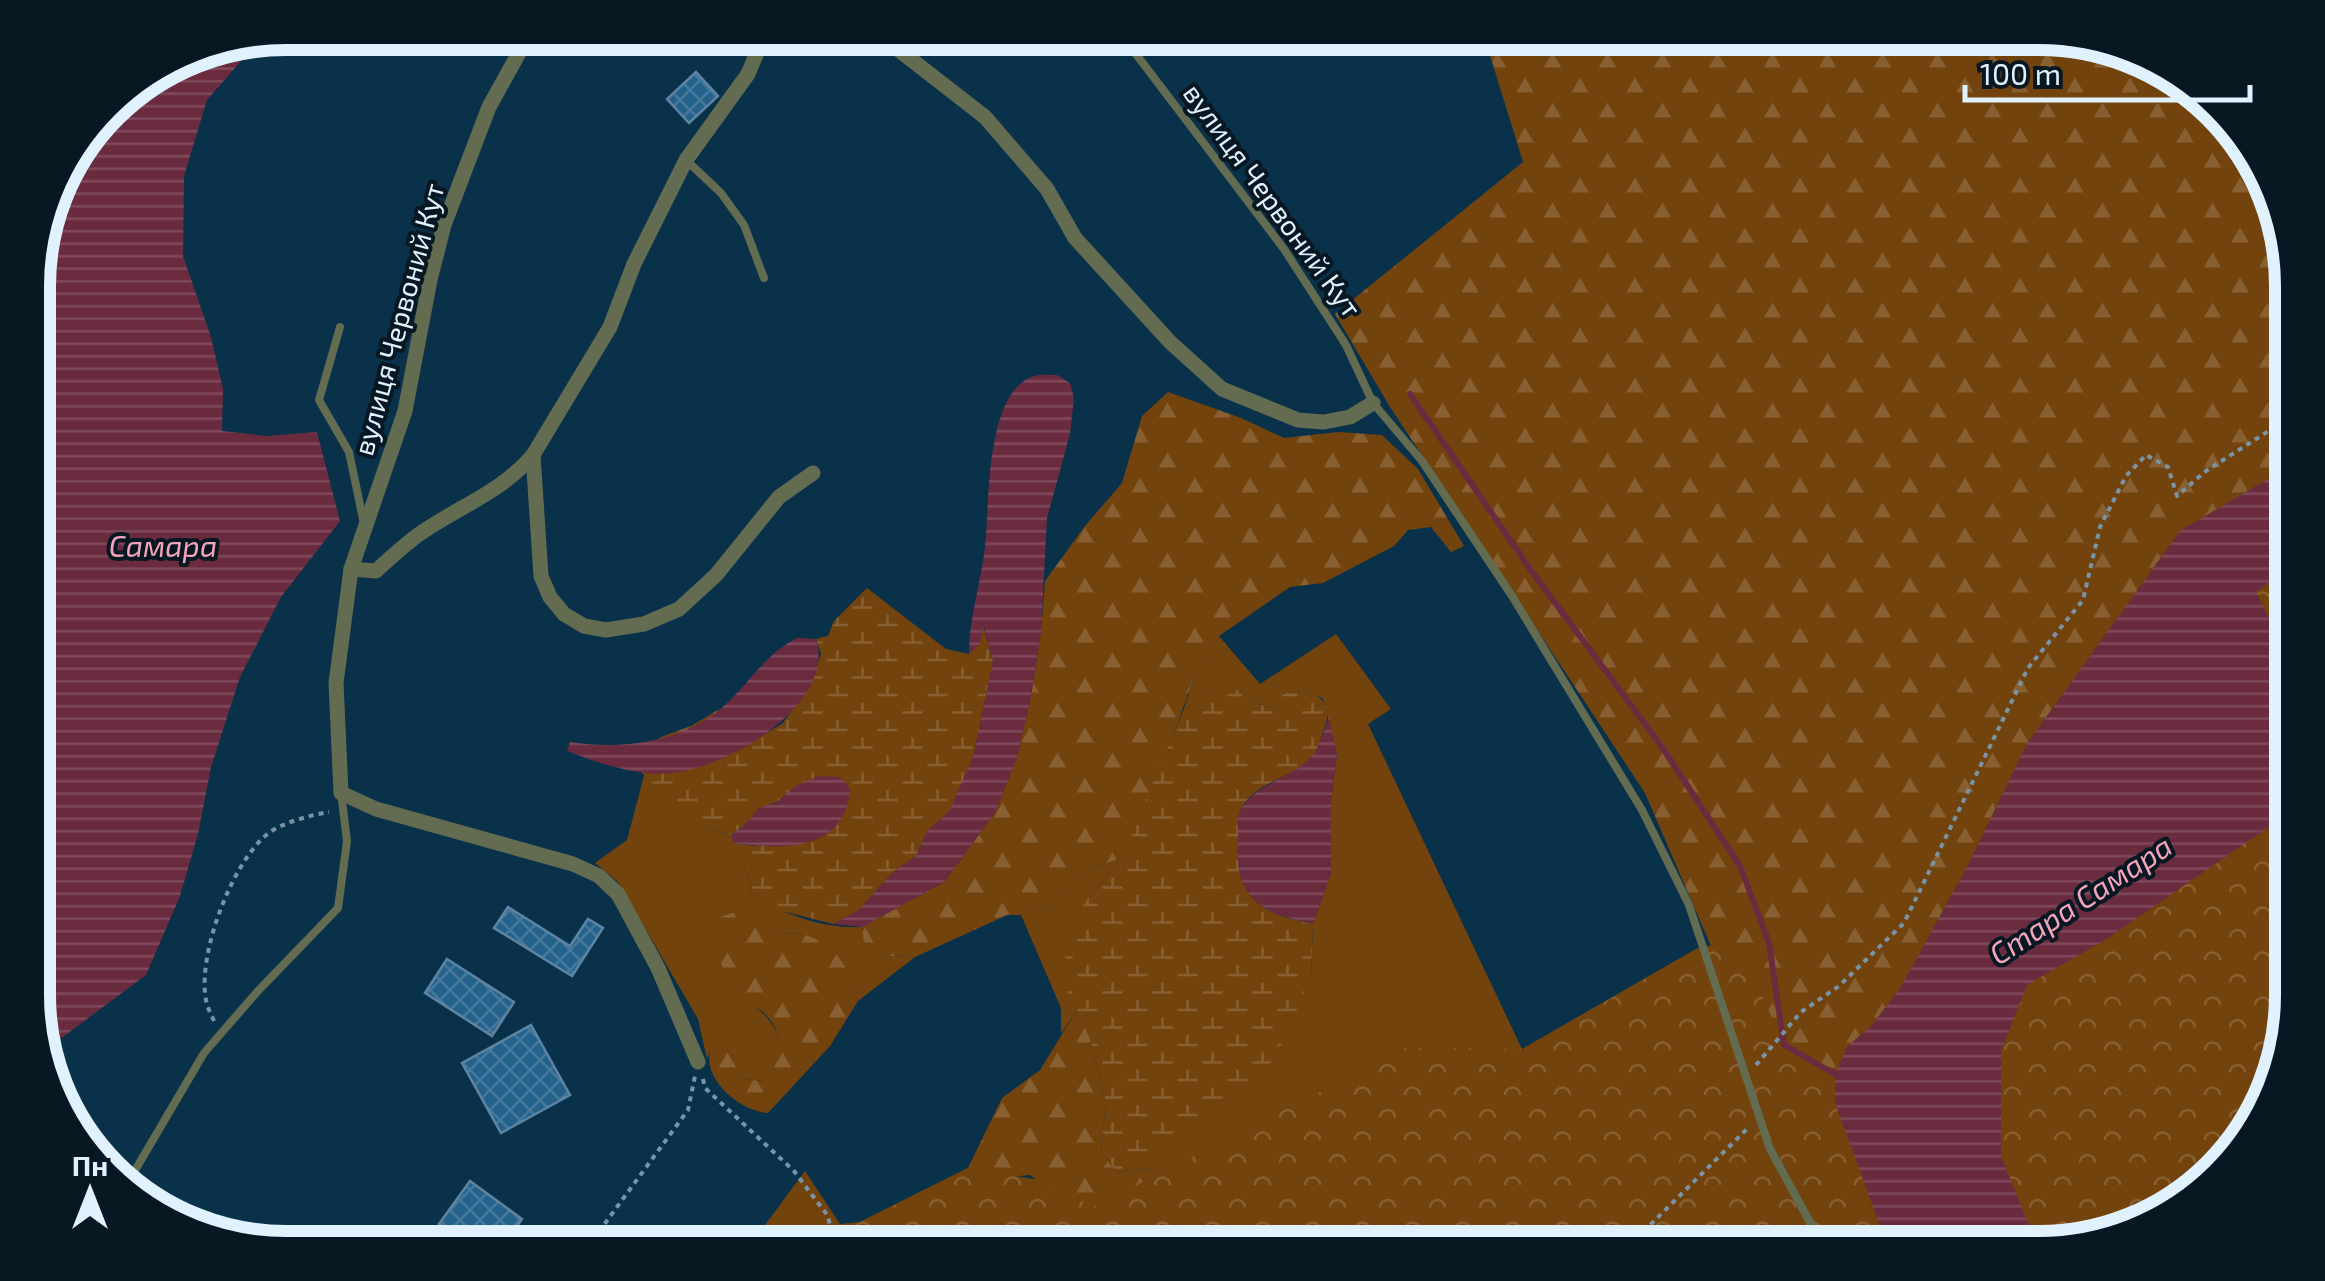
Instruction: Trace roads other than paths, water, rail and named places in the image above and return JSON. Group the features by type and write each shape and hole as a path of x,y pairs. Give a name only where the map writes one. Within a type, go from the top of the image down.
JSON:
{"street":[{"name":"вулиця Червоний Кут","path":"342,802 336,683 351,568 405,411 444,225 489,107 520,50"},
{"path":"351,568 376,571 419,534 478,502 518,473 533,455 610,327 634,264 686,160 748,74 758,50"},
{"path":"900,50 985,116 1047,190 1076,238 1170,342 1222,389 1298,420 1324,422 1350,416 1372,403"},
{"path":"533,455 541,576 550,597 574,620 606,630 644,624 679,609 716,575 780,497 812,473"},
{"path":"342,802 574,864 599,876 618,894 650,953 698,1062"}],"lane":[{"name":"вулиця Червоний Кут","path":"1134,50 1284,249 1346,345 1372,403 1422,460 1512,596 1642,810 1689,905 1770,1149 1814,1230"},
{"path":"686,160 721,193 744,224 764,278"},
{"path":"340,326 320,400 348,452 364,528"},
{"path":"140,1162 204,1053 338,908 347,840 342,802"}],"water":[{"name":"Самара","path":"248,53 207,100 184,176 183,256 211,337 223,389 222,431 266,436 317,432 340,521 281,597 240,677 211,767 198,834 180,896 146,975 55,1043 50,995 52,255 74,182 119,119 182,74"},
{"path":"1057,375 1070,383 1074,398 1070,434 1047,518 1041,632 1031,696 1017,757 995,813 944,882 862,927 833,924 858,911 893,872 916,856 928,830 949,812 974,754 993,661 984,626 980,644 969,654 970,640 998,426 1018,386 1034,376"},
{"name":"Стара Самара","path":"2274,476 2274,578 2256,592 2274,628 2274,823 2105,940 2027,985 2001,1051 2001,1156 2031,1230 1881,1230 1835,1103 1835,1074 1847,1047 1872,1025 1901,987 1967,867 2027,744 2180,531"},
{"path":"797,638 816,639 818,663 810,687 773,728 721,759 659,774 619,768 567,751 570,742 628,744 666,737 702,722 738,692 774,653"},
{"path":"1329,717 1337,754 1331,801 1331,873 1313,924 1264,907 1246,889 1238,859 1238,819 1241,809 1257,792 1307,761"},
{"path":"820,776 840,777 850,788 846,809 837,825 809,842 791,846 734,843 731,835 758,809"}],"waterway":[{"path":"1410,394 1530,569 1662,747 1740,866 1769,943 1784,1045 1835,1074"}]}
